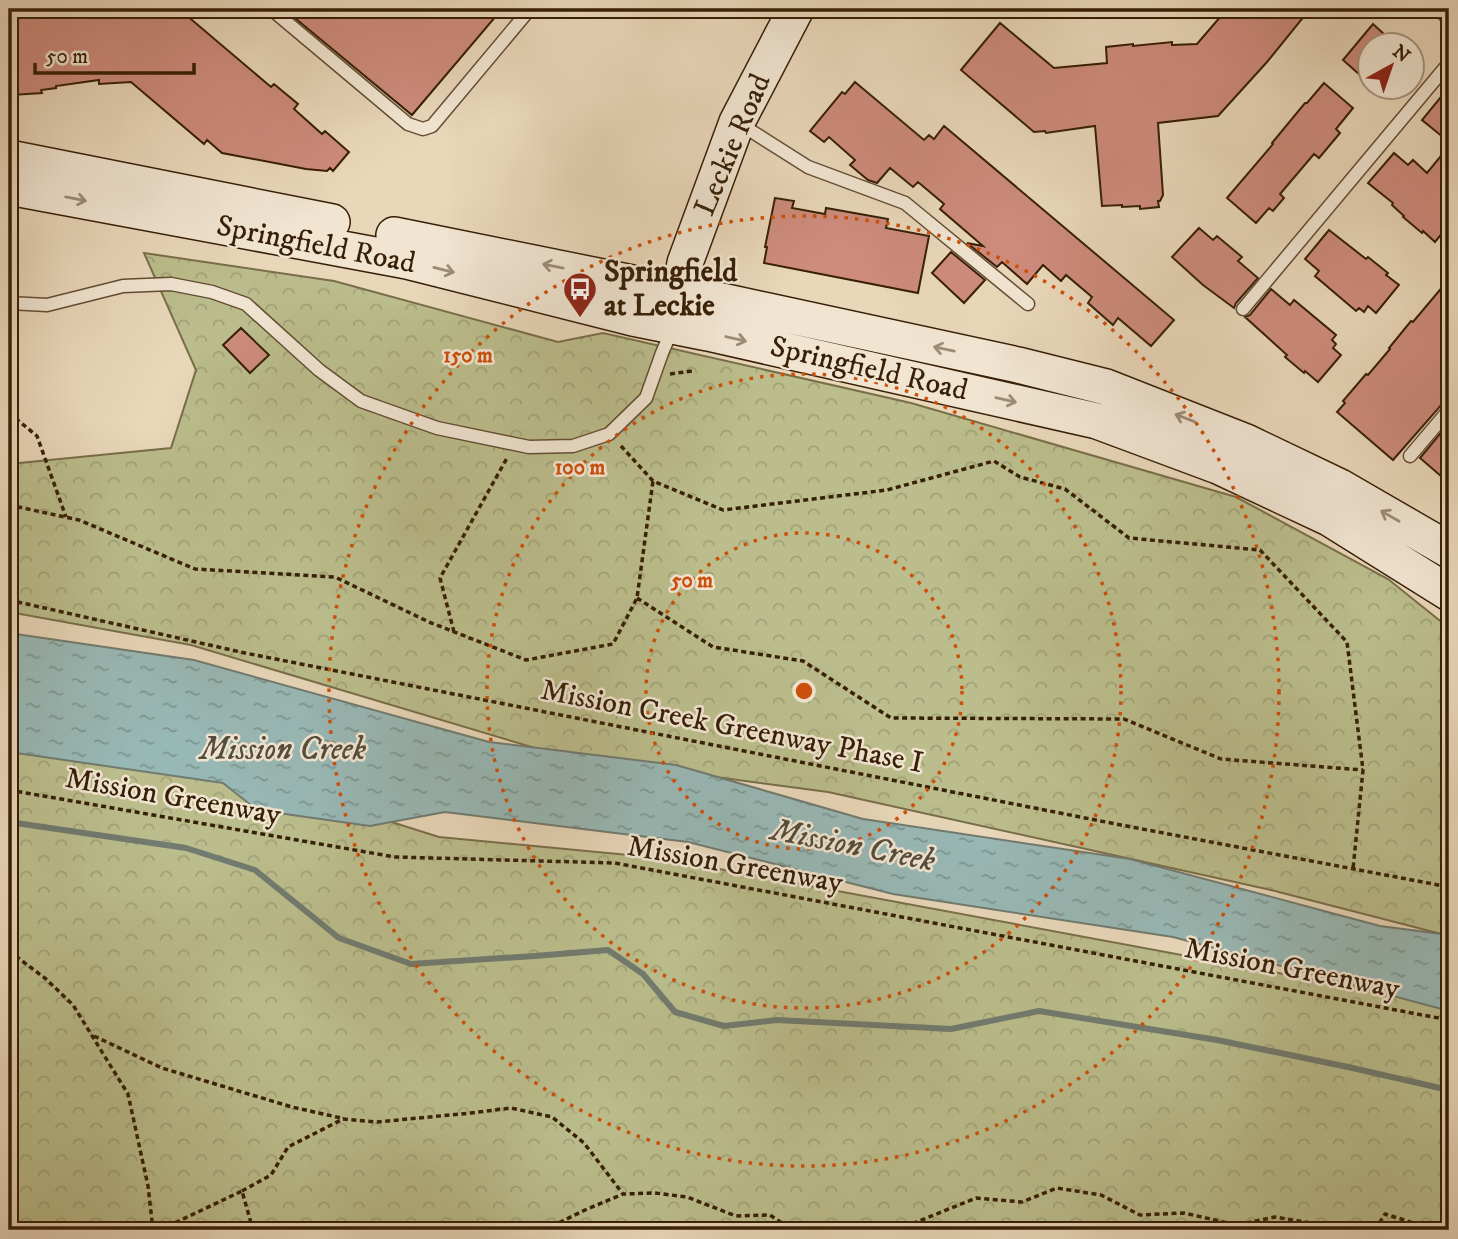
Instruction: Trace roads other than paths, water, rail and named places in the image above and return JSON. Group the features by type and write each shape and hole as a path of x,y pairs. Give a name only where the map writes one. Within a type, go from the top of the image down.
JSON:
{"main road":[{"name":"Leckie Road","path":"673,326 685,263 737,122 796,9"},
{"name":"Springfield Road","path":"9,158 679,292 1018,365 1106,387 1246,442 1340,487 1449,550"},
{"name":"Springfield Road","path":"9,187 407,261 633,318 1097,421 1218,466 1329,518 1449,593"}],"lane":[{"path":"271,9 408,124 423,129 432,126 530,9"},
{"path":"1243,309 1449,64"},
{"path":"737,122 808,167 905,203 1028,304"},
{"path":"9,303 47,305 123,286 171,284 212,292 246,304 319,370 361,401 437,428 529,447 573,446 609,433 646,398 673,326"},
{"path":"1410,456 1449,410"}],"water":[{"name":"Mission Creek","path":"9,633 194,660 489,742 676,765 863,819 1130,859 1380,926 1449,935 1449,1011 1173,937 893,894 688,842 445,812 370,826 257,810 223,783 9,752"}],"waterway":[{"path":"9,822 186,848 255,870 339,938 411,964 608,950 643,974 675,1012 724,1026 777,1020 951,1029 1039,1011 1217,1040 1440,1088 1449,1093"}],"place":[{"name":"Springfield at Leckie","path":"580,319"}]}
